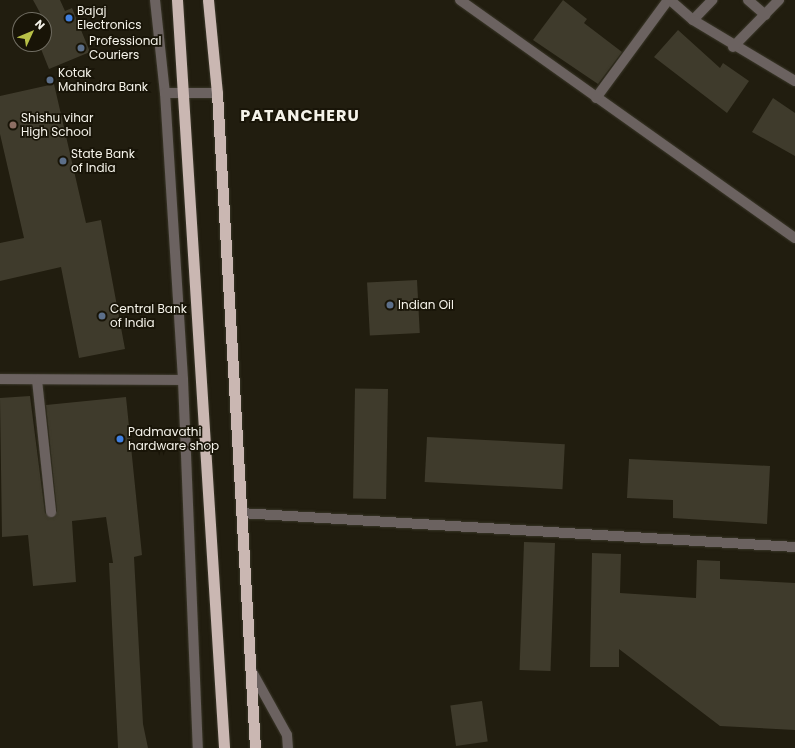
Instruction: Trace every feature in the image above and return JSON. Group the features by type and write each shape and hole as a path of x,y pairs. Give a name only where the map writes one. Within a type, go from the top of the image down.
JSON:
{"highway":[{"path":"177,0 185,93 224,748"},
{"path":"208,0 217,93 255,748"}],"street":[{"path":"155,0 165,93 183,380 198,748"},
{"path":"460,0 795,238"},
{"path":"596,98 669,0 693,20 733,46 795,81"},
{"path":"693,20 712,0"},
{"path":"748,0 764,15"},
{"path":"733,46 779,0"},
{"path":"165,93 217,93"},
{"path":"0,380 183,380"},
{"path":"37,380 51,512"},
{"path":"241,513 795,548"},
{"path":"250,670 287,735 288,748"}],"building":[{"path":"33,0 60,0 65,11 72,8 90,52 49,69 42,52 52,52 52,12 40,12"},
{"path":"563,0 587,19 584,23 622,52 598,84 533,40"},
{"path":"678,30 720,68 723,63 749,81 727,113 654,57"},
{"path":"54,84 86,223 101,220 125,349 79,358 61,267 0,281 0,243 24,238 0,134 0,96"},
{"path":"773,98 795,113 795,156 752,132"},
{"path":"417,280 420,333 370,336 367,283"},
{"path":"355,388 388,389 386,499 353,498"},
{"path":"30,396 45,513 51,518 57,511 46,405 126,397 142,555 134,557 143,724 148,748 118,748 109,563 113,563 106,517 72,521 76,582 33,586 28,535 2,537 0,398"},
{"path":"427,437 565,444 562,489 425,482"},
{"path":"629,459 770,466 767,524 673,518 673,500 627,498"},
{"path":"524,542 555,543 551,671 520,670"},
{"path":"592,553 621,554 620,593 696,598 697,560 720,561 720,579 795,583 795,730 720,726 619,649 619,667 590,667"},
{"path":"482,701 488,742 456,746 450,705"}],"place":[{"name":"Bajaj Electronics","path":"69,18"},
{"name":"Professional Couriers","path":"81,48"},
{"name":"Kotak Mahindra Bank","path":"50,80"},
{"name":"Shishu vihar High School","path":"13,125"},
{"name":"State Bank of India","path":"63,161"},
{"name":"Indian Oil","path":"390,305"},
{"name":"Central Bank of India","path":"102,316"},
{"name":"Padmavathi hardware shop","path":"120,439"}],"district":[{"name":"PATANCHERU","path":"300,116"}]}
